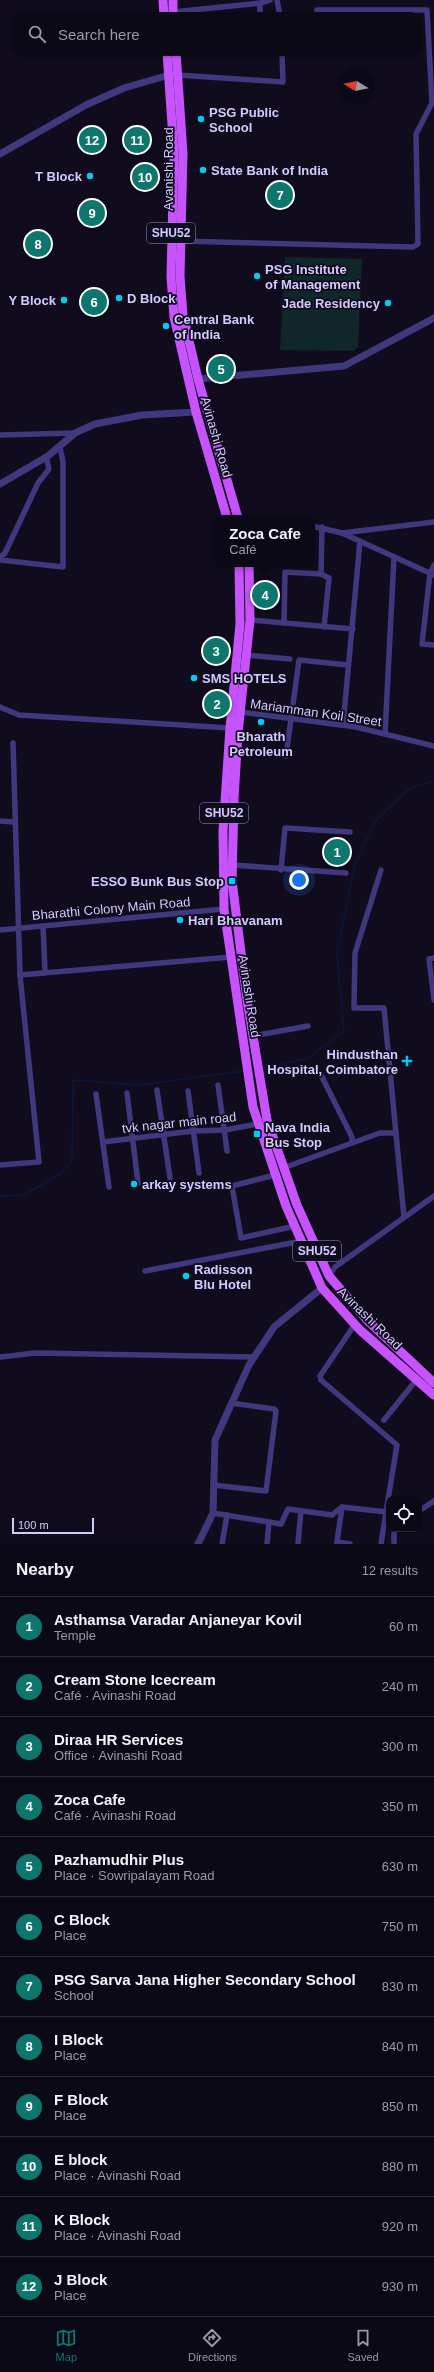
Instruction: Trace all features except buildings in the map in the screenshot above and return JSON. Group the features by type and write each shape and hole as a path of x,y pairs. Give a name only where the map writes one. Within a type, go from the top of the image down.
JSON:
{"main road":[{"path":"163,0 164,12"},
{"path":"173,0 173,12"},
{"name":"Avinashi Road","path":"168,56 173,75 174,154 170,277 174,317 196,412 227,515"},
{"name":"Avanishi Road","path":"175,56 173,75 183,153 180,276 183,315 198,379"},
{"name":"Avinashi Road","path":"198,379 237,515"},
{"name":"Avinashi Road","path":"240,567 244,634 234,798 234,908 267,1120 282,1168 329,1276 368,1321 434,1383"},
{"name":"Avinashi Road","path":"244,634 250,620 249,567"},
{"name":"Avinashi Road","path":"242,655 230,728 223,830 224,909 250,1085 258,1124 275,1175 322,1288 355,1324 434,1395"}],"street":[{"path":"187,12 270,0"},
{"path":"277,0 279,12"},
{"path":"256,2 259,12"},
{"path":"180,241 413,247 418,244 416,134 432,103 432,78 427,10 317,10 317,12"},
{"path":"0,154 86,105 124,88 173,75 283,82 282,56"},
{"path":"156,227 188,228"},
{"path":"198,379 344,366 434,318"},
{"path":"0,484 46,457 60,447 75,433 95,424 142,415 196,412"},
{"path":"0,436 75,433"},
{"path":"0,560 63,567 63,462 60,447"},
{"path":"0,557 5,553 38,483 49,469 46,457"},
{"path":"342,533 434,522"},
{"path":"315,526 342,533 432,574"},
{"path":"321,574 322,527"},
{"path":"343,725 360,541"},
{"path":"385,734 394,557"},
{"path":"434,565 422,644 434,645"},
{"path":"284,623 285,572 321,574 330,578 324,627"},
{"path":"250,620 353,629"},
{"path":"242,655 290,659"},
{"path":"286,756 299,660 348,664"},
{"path":"0,707 18,715 230,728"},
{"name":"Mariamman Koil Street","path":"240,712 343,725 434,746"},
{"path":"0,1165 39,1162 20,975 14,822 13,743"},
{"path":"0,821 14,822"},
{"path":"281,870 285,828 350,832"},
{"path":"233,865 281,870 346,873"},
{"path":"381,870 355,953 354,1008 384,1008 404,1217"},
{"name":"Bharathi Colony Main Road","path":"0,930 224,909"},
{"path":"43,926 46,971"},
{"path":"20,975 46,971 231,957"},
{"path":"434,958 429,959 434,998"},
{"path":"253,1036 308,1026"},
{"path":"321,1075 352,1137 352,1143"},
{"path":"218,1085 227,1151"},
{"path":"157,1090 170,1178"},
{"path":"188,1091 199,1173"},
{"path":"127,1093 134,1139 138,1183"},
{"path":"96,1094 109,1187"},
{"name":"tvk nagar main road","path":"103,1142 193,1131 225,1130 258,1124"},
{"path":"282,1168 380,1133 396,1133"},
{"path":"275,1175 232,1186 241,1238 295,1226"},
{"path":"329,1276 335,1267 434,1196"},
{"path":"145,1272 302,1242"},
{"path":"198,1544 213,1513 216,1440 231,1402 254,1357 274,1327 322,1288"},
{"path":"355,1324 320,1376 321,1380 397,1445 389,1496"},
{"path":"0,1357 35,1353 254,1357"},
{"path":"384,1420 417,1379"},
{"path":"213,1485 266,1491 276,1411 274,1409 231,1402"},
{"path":"422,1508 434,1501"},
{"path":"342,1506 337,1543 350,1544"},
{"path":"213,1513 281,1524 288,1509 332,1515 342,1506 386,1512 381,1544"},
{"path":"298,1544 301,1511"},
{"path":"222,1544 227,1515"},
{"path":"267,1544 269,1522"},
{"path":"394,1532 394,1544"}],"green space":[{"path":"285,257 362,259 358,347 354,351 280,350"}],"waterway":[{"path":"262,1067 307,1059 344,1031 337,952 355,864 377,819 410,788 434,781"},
{"path":"0,1196 24,1195 60,1174 72,1161 73,1080 138,1085 245,1071"}],"place":[{"name":"PSG Public School","path":"201,119"},
{"name":"J Block","path":"92,140"},
{"name":"K Block","path":"137,140"},
{"name":"State Bank of India","path":"203,170"},
{"name":"T Block","path":"90,176"},
{"name":"E block","path":"145,177"},
{"name":"PSG Sarva Jana Higher Secondary School","path":"280,195"},
{"name":"F Block","path":"92,213"},
{"name":"I Block","path":"38,244"},
{"name":"PSG Institute of Management","path":"257,276"},
{"name":"D Block","path":"119,298"},
{"name":"Y Block","path":"64,300"},
{"name":"C Block","path":"94,302"},
{"name":"Jade Residency","path":"388,303"},
{"name":"Central Bank of India","path":"166,326"},
{"name":"Pazhamudhir Plus","path":"221,369"},
{"name":"Zoca Cafe","path":"265,595"},
{"name":"Diraa HR Services","path":"216,651"},
{"name":"SMS HOTELS","path":"194,678"},
{"name":"Cream Stone Icecream","path":"217,704"},
{"name":"Bharath Petroleum","path":"261,722"},
{"name":"Asthamsa Varadar Anjaneyar Kovil","path":"337,852"},
{"name":"ESSO Bunk Bus Stop","path":"232,881"},
{"name":"Hari Bhavanam","path":"180,920"},
{"name":"Hindusthan Hospital, Coimbatore","path":"407,1061"},
{"name":"Nava India Bus Stop","path":"257,1134"},
{"name":"arkay systems","path":"134,1184"},
{"name":"Radisson Blu Hotel","path":"186,1276"}]}
